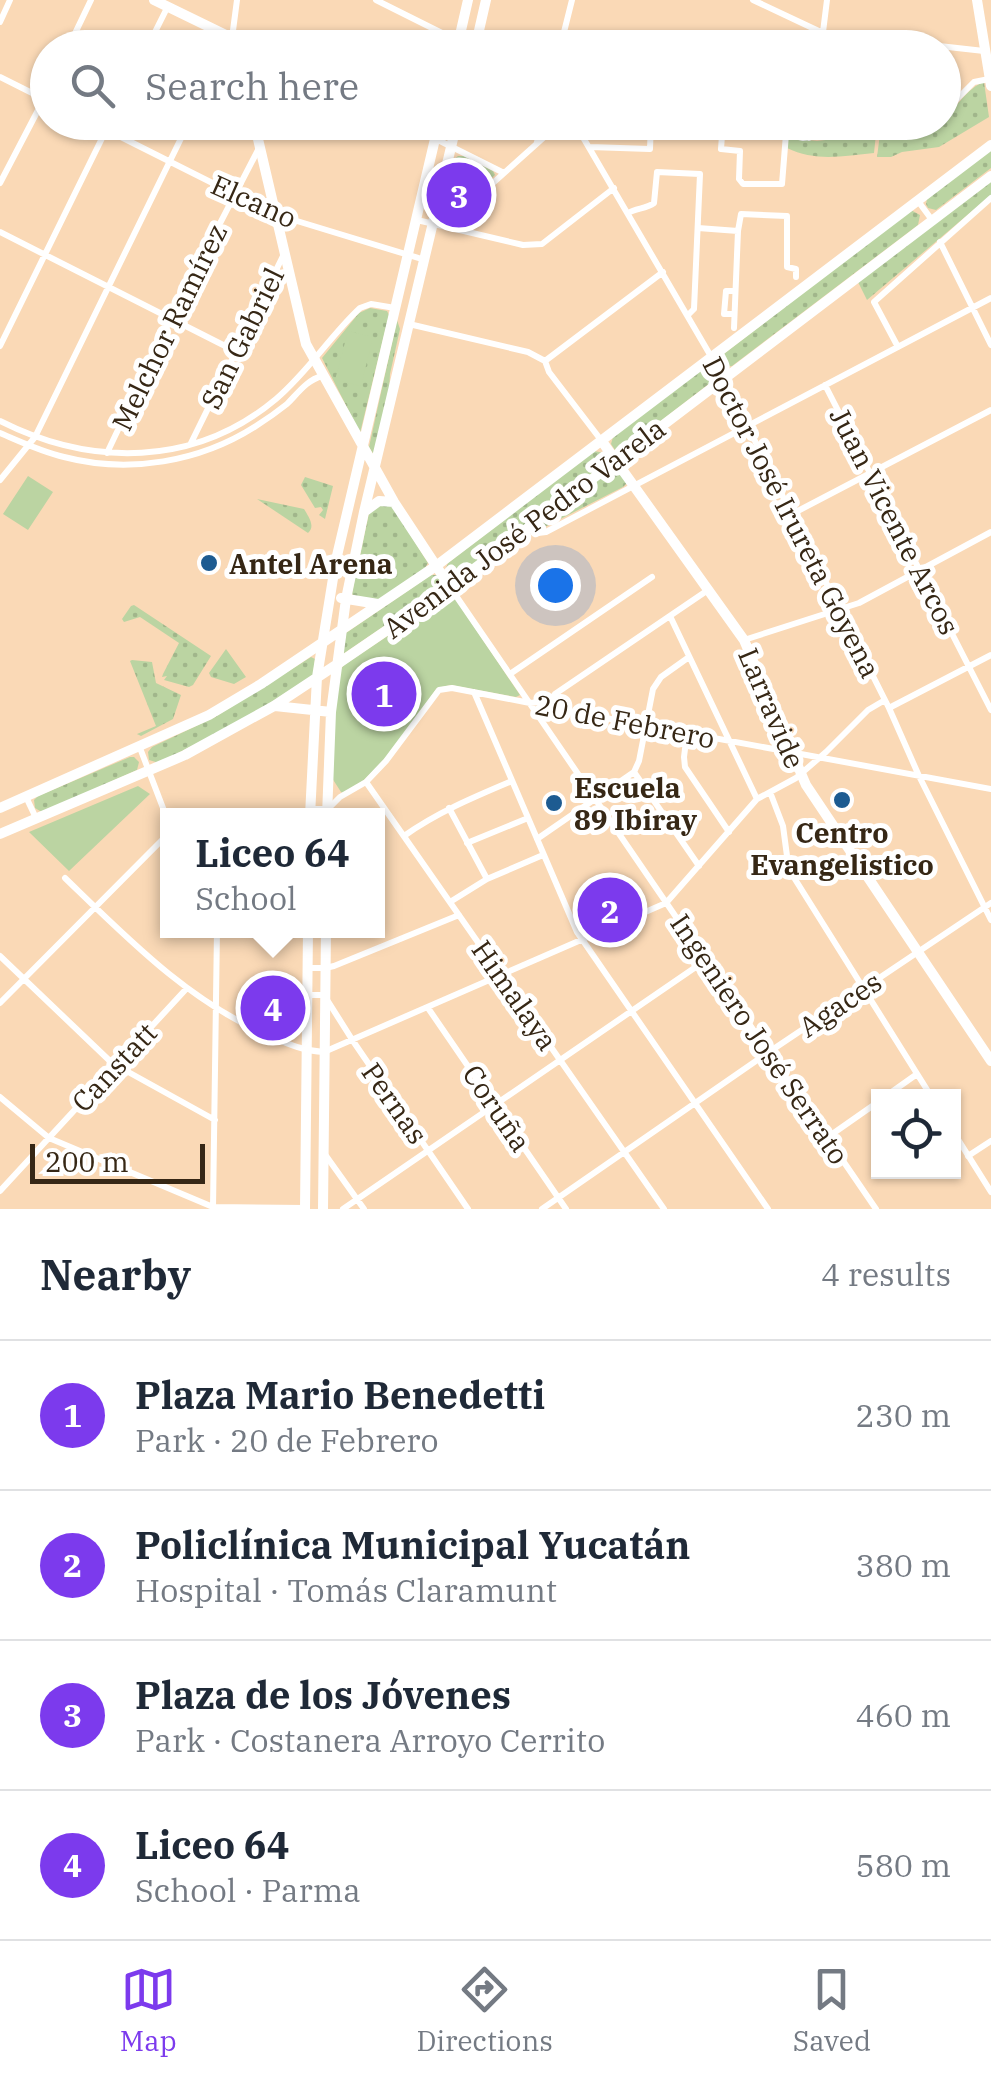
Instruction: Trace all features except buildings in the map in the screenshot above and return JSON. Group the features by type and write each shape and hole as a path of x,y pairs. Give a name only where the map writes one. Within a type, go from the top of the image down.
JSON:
{"street":[{"path":"0,22 10,0"},
{"path":"77,30 92,0"},
{"path":"154,0 208,30"},
{"path":"234,30 237,0"},
{"path":"376,0 432,30"},
{"path":"461,30 468,0"},
{"path":"479,30 486,0"},
{"path":"564,30 572,0"},
{"path":"753,0 817,30"},
{"path":"823,30 827,0"},
{"path":"977,0 991,86"},
{"path":"156,30 168,7"},
{"path":"961,49 985,52"},
{"path":"961,95 990,70"},
{"path":"0,77 30,90"},
{"path":"0,183 30,127"},
{"path":"0,346 101,140"},
{"name":"Elcano","path":"133,140 274,214 425,260"},
{"path":"0,480 35,437 180,140"},
{"name":"Ingeniero José Serrato","path":"258,140 302,332 374,468 450,587 876,1209"},
{"path":"310,808 314,710 329,596 361,444 435,140"},
{"path":"437,140 504,173"},
{"path":"328,808 332,712 346,598 409,324 438,225 453,140"},
{"path":"438,225 540,140"},
{"name":"Doctor José Irureta Goyena","path":"585,140 747,418 919,776 988,905 991,920"},
{"path":"589,147 650,150 650,140"},
{"path":"721,140 721,149 740,151 742,184 782,184 786,140"},
{"name":"Avenida José Pedro Varela","path":"0,808 140,748 224,706 321,644 436,566 991,144"},
{"name":"Melchor Ramírez","path":"107,453 171,318 260,147"},
{"path":"628,214 654,203 658,172 700,174 694,308 688,315"},
{"name":"Avenida José Pedro Varela","path":"0,834 186,755 318,677 450,587 991,176"},
{"path":"416,219 523,245 542,244 614,188"},
{"path":"898,347 874,302 991,198"},
{"path":"918,201 932,221"},
{"path":"734,328 741,214 788,217 787,267 796,269 796,277"},
{"path":"698,228 738,231"},
{"path":"0,232 235,350"},
{"path":"940,242 991,345"},
{"name":"San Gabriel","path":"190,444 284,254"},
{"path":"409,324 528,352 545,362 663,272"},
{"path":"530,526 538,533 546,532 991,298"},
{"path":"0,421 35,437 107,453 143,453 205,440 246,420 279,397 360,308 370,304 414,306"},
{"path":"395,306 404,322 394,368 396,377"},
{"name":"Larravide","path":"545,362 744,640 800,774 991,1060"},
{"path":"0,433 84,462 144,464 218,446 268,418 307,383 324,376"},
{"name":"Juan Vicente Arcos","path":"825,385 991,710"},
{"path":"792,514 991,410"},
{"name":"San Gabriel","path":"201,421 205,440"},
{"path":"215,436 218,446"},
{"path":"143,453 144,464"},
{"path":"345,516 363,516 379,501 394,502"},
{"path":"744,640 829,610 840,611 991,532"},
{"path":"341,536 358,539"},
{"path":"336,560 353,563"},
{"path":"510,674 652,577"},
{"path":"550,701 709,590"},
{"path":"329,596 379,605"},
{"path":"670,616 758,799"},
{"path":"65,878 155,964 217,1010 306,1051 324,1052 666,903 758,799 800,774 868,710 991,655"},
{"path":"537,839 634,772 656,682 688,657"},
{"name":"20 de Febrero","path":"331,808 366,782 439,690 452,688 530,702 550,701 557,715 646,725 991,789"},
{"path":"473,691 583,941 768,1209"},
{"path":"274,706 332,712"},
{"path":"543,720 557,715"},
{"path":"688,733 685,767 729,832"},
{"path":"140,748 163,808"},
{"path":"634,772 699,866"},
{"path":"404,836 449,808 512,781"},
{"name":"Himalaya","path":"366,782 384,808"},
{"path":"770,792 783,826 793,876 928,1089"},
{"path":"26,797 36,819"},
{"path":"449,808 487,879"},
{"name":"Himalaya","path":"385,809 664,1209"},
{"path":"467,842 528,818"},
{"path":"0,1004 160,842"},
{"path":"450,902 487,879 544,856"},
{"name":"Agaces","path":"542,1209 988,905"},
{"path":"307,968 325,968 458,914"},
{"path":"214,1208 217,938"},
{"path":"0,1097 49,1138 214,1208 305,1208 308,938"},
{"path":"323,1209 326,938"},
{"path":"0,956 115,1064 216,1120"},
{"path":"343,1209 706,960"},
{"name":"Canstatt","path":"0,1191 187,988"},
{"path":"307,995 324,995"},
{"name":"Pernas","path":"324,995 468,1209"},
{"name":"Coruña","path":"428,1008 566,1209"},
{"path":"896,1089 918,1074"},
{"path":"828,1137 871,1107"},
{"path":"306,1141 324,1147 364,1209"},
{"path":"968,1156 991,1141"},
{"path":"961,1144 991,1192"}],"green space":[{"path":"984,82 989,117 961,134 961,100"},
{"path":"788,140 875,140 874,153 841,156 819,157 787,148"},
{"path":"879,140 951,140 939,147 877,157"},
{"path":"991,148 991,168 936,210 928,208 927,199"},
{"path":"458,156 495,175 445,219 440,214 453,160"},
{"path":"991,181 991,195 867,300 858,282"},
{"path":"911,210 920,215 918,225 732,366 724,367 721,356"},
{"path":"370,308 387,311 389,315 360,433 322,358 359,313"},
{"path":"397,320 400,329 374,455 369,447"},
{"path":"348,331 373,337 361,386 335,380"},
{"path":"710,366 716,371 714,380 624,449 615,450 611,444 613,437"},
{"path":"594,451 605,453 605,463 459,576 448,576 448,563"},
{"path":"616,470 626,479 623,487 539,530 539,526"},
{"path":"28,476 53,492 28,530 3,514"},
{"path":"305,477 333,486 325,519 319,515 321,507 315,508 301,485"},
{"path":"257,499 304,509 311,521 310,530 308,533"},
{"path":"377,505 392,506 428,563 378,600 352,593 369,513"},
{"path":"431,575 437,575 440,588 343,654 346,633"},
{"path":"449,595 520,695 451,685 437,688 392,751 364,780 341,792 332,778 340,670"},
{"path":"134,605 211,656 193,685 164,680 167,676 162,677 163,674 179,643 140,617 124,622 122,619"},
{"path":"226,649 246,677 234,684 209,673"},
{"path":"311,657 315,659 313,675 253,714 159,763 149,760 152,747 215,717"},
{"path":"132,660 152,662 156,683 181,695 173,719 141,736 137,734 156,726"},
{"path":"130,757 139,762 137,770 45,811 35,808 38,796"},
{"path":"138,786 150,794 69,871 29,832"}],"place":[{"name":"Plaza de los Jóvenes","path":"459,195"},
{"name":"Antel Arena","path":"209,563"},
{"name":"Plaza Mario Benedetti","path":"384,694"},
{"name":"Centro Evangelistico","path":"842,800"},
{"name":"Escuela 89 Ibiray","path":"554,803"},
{"name":"Policlínica Municipal Yucatán","path":"610,910"},
{"name":"Liceo 64","path":"273,1008"}]}
